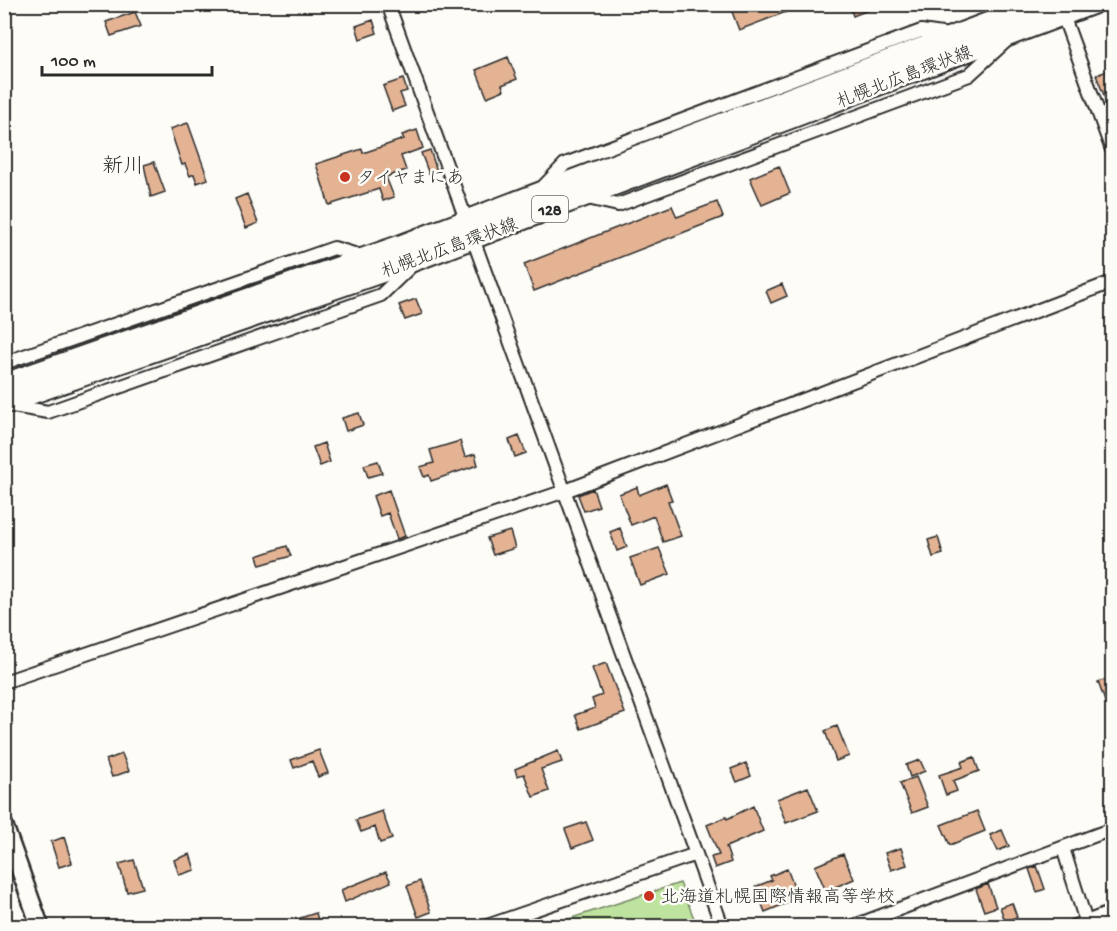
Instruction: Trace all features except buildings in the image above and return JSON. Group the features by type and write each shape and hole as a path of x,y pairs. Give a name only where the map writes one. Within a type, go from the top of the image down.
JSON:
{"main road":[{"name":"札幌北広島環状線","path":"4,404 418,260 538,194 1038,4"},
{"name":"札幌北広島環状線","path":"4,384 366,257 583,197 1013,34 1062,10 1092,4"}],"street":[{"path":"388,4 722,927"},
{"path":"1062,10 1113,150"},
{"path":"4,363 334,248 366,257"},
{"path":"4,682 565,491 1113,282"},
{"path":"4,825 40,927"},
{"path":"854,927 1113,830"},
{"path":"1063,848 1080,924 1113,912"},
{"path":"487,927 696,854"}],"green space":[{"path":"680,883 697,926 547,926"}],"place":[{"name":"タイヤまにあ","path":"345,177"},
{"name":"北海道札幌国際情報高等学校","path":"649,896"}],"district":[{"name":"新川","path":"123,165"}]}
